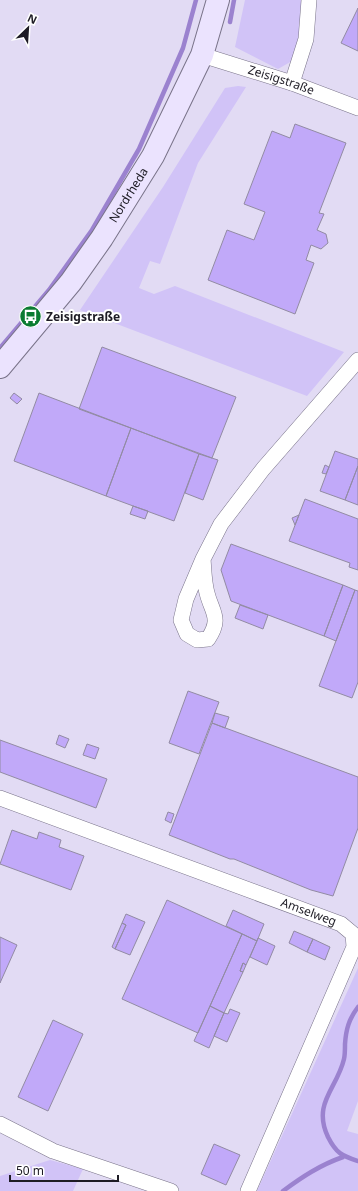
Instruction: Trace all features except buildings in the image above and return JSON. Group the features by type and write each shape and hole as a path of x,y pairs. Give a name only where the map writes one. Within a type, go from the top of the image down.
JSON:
{"main road":[{"name":"Nordrheda","path":"0,368 67,288 102,238 153,156 202,55 218,0"}],"street":[{"path":"292,83 306,39 309,0"},
{"name":"Zeisigstraße","path":"202,55 292,83 358,108"},
{"path":"203,559 206,592 216,615 215,630 208,639 197,640 187,634 180,620 186,599 203,559 221,524 263,469 358,360"},
{"name":"Amselweg","path":"0,798 341,924 353,934 354,948 248,1191"},
{"path":"0,1124 54,1151 171,1191"}],"shaded area":[{"path":"245,0 303,0 300,39 292,61 278,69 235,47"},
{"path":"238,86 246,87 198,163 160,264 150,261 139,288 154,294 175,286 344,352 307,396 80,310 163,187 225,88"},
{"path":"358,968 358,1101 347,1131 358,1134 358,1191 257,1191"},
{"path":"50,1160 83,1169 73,1191 0,1191 0,1176"}],"waterway":[{"path":"0,348 49,290 92,230 139,149 183,48 196,0"},
{"path":"230,22 234,0"},
{"path":"358,1007 348,1024 345,1039 345,1054 341,1070 327,1096 323,1115 324,1125 328,1137 334,1147 340,1153 358,1161"},
{"path":"283,1191 312,1172 343,1157"}],"place":[{"name":"Zeisigstraße","path":"31,317"}]}
